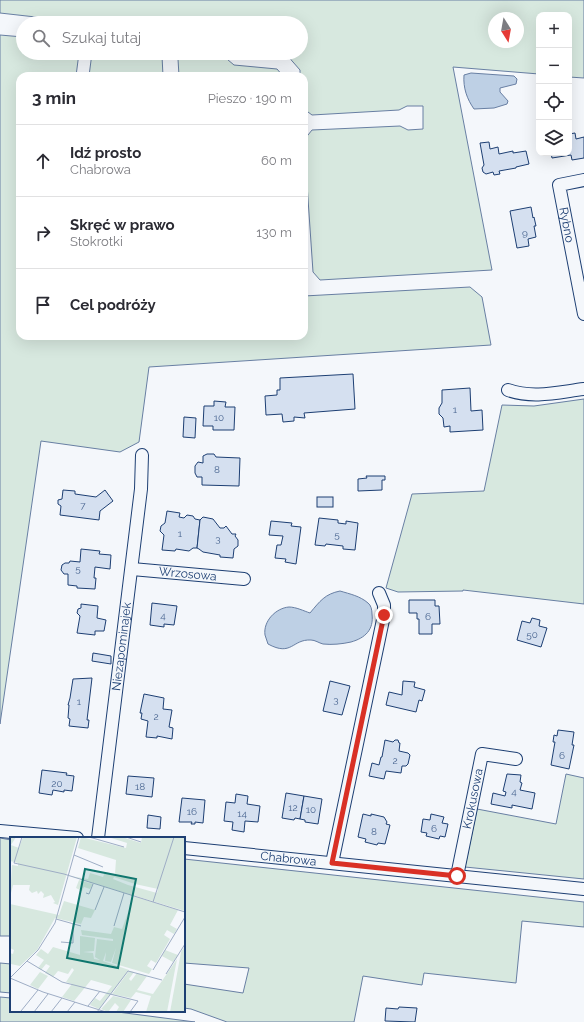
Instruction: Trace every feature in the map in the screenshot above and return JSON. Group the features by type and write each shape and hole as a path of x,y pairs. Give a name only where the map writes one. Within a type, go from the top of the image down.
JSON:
{"street":[{"name":"Rybno","path":"584,180 559,185 584,314"},
{"path":"508,390 532,395 584,389"},
{"name":"Niezapominajek","path":"98,837 132,569 141,489 142,455"},
{"name":"Wrzosowa","path":"132,569 244,579"},
{"path":"332,863 384,615 384,604 379,593"},
{"name":"Krokusowa","path":"457,876 482,754 516,760"},
{"path":"0,831 66,837"},
{"name":"Chabrowa","path":"185,848 584,889"}],"shaded area":[{"path":"0,0 584,0 584,78 572,77 572,12 536,12 536,74 453,67 492,270 320,280 313,272 308,199 308,135 312,130 400,126 408,130 423,129 423,106 407,106 399,110 312,115 308,112 308,72 300,72 291,60 308,60 308,16 27,16 0,13"},
{"path":"0,35 16,36 16,60 78,60 77,72 16,72 16,340 308,340 308,296 470,287 482,297 491,345 149,367 139,442 120,452 41,441 0,724"},
{"path":"91,60 162,60 163,72 90,72"},
{"path":"178,60 228,60 234,65 277,69 280,72 179,72"},
{"path":"584,399 584,604 463,590 398,592 386,588 412,494 484,491 502,405 534,406"},
{"path":"566,774 584,778 584,879 465,867 477,809 556,824"},
{"path":"0,838 10,840 10,936 0,936"},
{"path":"185,859 584,902 584,927 522,921 516,983 424,973 422,985 363,976 354,1022 227,1022 185,1008 185,984 243,993 249,968 185,963"},
{"path":"0,963 10,964 10,993 0,992"},
{"path":"0,997 10,998 10,1012 118,1012 195,1022 0,1022"}],"water":[{"path":"471,73 514,76 517,79 516,84 500,88 500,92 508,101 507,104 494,108 474,109 467,97 464,84 464,75"},
{"path":"340,591 358,597 370,605 372,612 372,625 364,636 351,642 337,644 323,644 312,640 305,640 282,649 268,644 265,635 266,625 271,616 279,610 289,607 297,608 310,613 323,599 330,594"}],"building":[{"path":"575,133 576,139 584,137 584,158 572,160 572,134"},
{"path":"489,142 490,149 498,147 499,154 513,151 513,153 526,151 529,164 499,171 500,174 494,175 493,172 486,174 483,172 482,168 484,165 480,143"},
{"path":"552,156 565,156 552,158"},
{"path":"531,207 536,226 534,226 536,237 528,239 529,246 517,248 510,211"},
{"path":"353,374 355,409 304,413 305,418 294,417 294,421 283,422 282,414 266,415 265,396 277,395 277,390 280,390 280,378"},
{"path":"470,388 471,411 482,410 483,430 450,432 450,426 444,427 443,418 439,414 439,408 442,403 442,390"},
{"path":"214,401 226,402 225,407 235,407 234,430 213,430 213,426 203,426 204,406 214,406"},
{"path":"184,417 196,418 195,438 183,437"},
{"path":"207,454 214,454 216,457 240,458 239,486 202,485 202,477 197,477 195,473 195,466 198,462 203,463 203,456"},
{"path":"366,476 385,476 385,480 382,480 382,490 358,491 358,479 367,478"},
{"path":"63,490 75,491 75,494 96,497 105,490 113,501 100,511 99,520 60,515 61,506 58,504 58,500 62,499"},
{"path":"317,497 333,497 333,507 317,507"},
{"path":"167,511 180,513 179,517 184,518 187,515 193,516 195,519 200,520 197,548 193,548 189,551 176,549 175,551 162,550 164,535 160,531 161,526 165,523"},
{"path":"203,517 213,519 220,528 224,528 226,526 232,534 236,534 235,536 238,540 238,546 234,549 233,558 220,557 220,555 203,552 197,548 200,520"},
{"path":"319,518 338,520 338,523 346,524 346,521 358,523 355,550 343,549 343,546 326,544 325,546 315,545"},
{"path":"271,521 292,523 291,526 301,527 296,564 285,562 286,559 275,558 277,545 281,545 283,536 269,535"},
{"path":"81,549 100,551 99,554 111,555 110,569 95,567 95,589 77,588 77,586 68,585 68,574 64,574 61,570 62,565 65,563 69,563 70,561 80,562"},
{"path":"409,600 435,600 435,606 439,606 440,624 432,624 432,634 419,634 419,619 417,619 417,613 409,613"},
{"path":"152,603 177,606 174,625 164,624 164,627 150,625"},
{"path":"81,604 98,606 97,618 106,620 104,631 95,631 95,635 77,633 80,616 77,613 78,609 81,608"},
{"path":"532,618 540,620 539,626 547,628 541,647 517,640 522,621 530,623"},
{"path":"93,653 111,656 111,664 92,661"},
{"path":"92,678 87,720 89,720 88,728 69,726 70,719 68,718 68,705 73,679"},
{"path":"330,681 350,686 342,715 323,711"},
{"path":"403,681 415,682 414,687 425,690 422,701 419,700 416,712 386,705 389,692 402,695"},
{"path":"144,694 164,698 163,709 172,710 169,727 173,728 172,739 157,736 157,738 146,737 148,721 141,719 142,713 140,713"},
{"path":"558,730 574,732 572,745 574,745 569,769 551,765 555,742 553,742 554,735 557,736"},
{"path":"385,740 393,742 398,740 400,743 399,751 410,755 408,764 406,766 402,766 401,773 386,771 384,779 369,776 372,763 379,765"},
{"path":"42,770 67,773 66,775 74,776 72,791 64,790 64,792 53,790 52,795 39,793"},
{"path":"507,774 521,775 520,782 522,783 520,790 535,793 532,809 512,805 512,808 491,804 493,793 505,796 506,792 503,791"},
{"path":"128,776 154,778 152,797 126,794"},
{"path":"286,793 304,796 300,819 295,818 294,820 282,818"},
{"path":"236,794 248,796 247,804 260,806 258,822 245,821 244,832 232,830 233,822 224,821 226,802 235,803"},
{"path":"304,796 322,799 318,824 305,822 305,820 300,819"},
{"path":"182,798 205,800 203,823 195,822 195,824 191,824 192,822 179,822"},
{"path":"363,814 384,817 387,822 386,824 390,825 385,844 378,843 377,845 365,842 366,839 358,837"},
{"path":"431,814 444,817 442,823 448,824 445,837 440,836 439,839 426,836 427,833 421,832 423,819 430,820"},
{"path":"148,815 161,817 160,829 147,828"},
{"path":"399,1007 417,1008 415,1022 385,1021 386,1008 398,1009"}],"route":[{"path":"384,615 332,863 457,876"}]}
